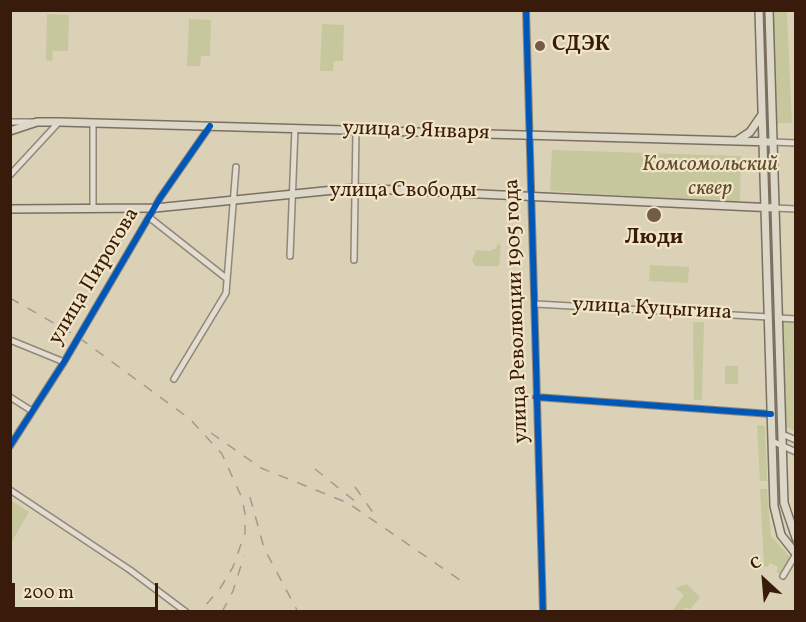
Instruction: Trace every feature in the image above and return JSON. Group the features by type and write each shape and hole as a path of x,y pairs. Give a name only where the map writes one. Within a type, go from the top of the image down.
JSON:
{"main road":[{"path":"736,141 761,119 759,10"},
{"path":"769,10 784,503 795,538"},
{"path":"761,111 766,207 774,506 781,535 794,552"},
{"name":"улица 9 Января","path":"10,131 37,122 59,122 773,142"},
{"name":"улица Свободы","path":"10,209 155,208 354,188 775,208"}],"street":[{"name":"улица Революции 1905 года","path":"526,10 543,612"},
{"name":"улица 9 Января","path":"10,122 37,122"},
{"path":"10,175 59,122"},
{"path":"93,123 93,208"},
{"name":"улица Пирогова","path":"10,446 64,362 155,208 210,126"},
{"path":"290,256 295,128"},
{"path":"354,260 357,193 354,188 356,130"},
{"name":"улица 9 Января","path":"773,142 795,143"},
{"path":"174,379 226,293 236,167"},
{"name":"улица Свободы","path":"775,208 795,209"},
{"path":"150,218 226,278"},
{"name":"улица Куцыгина","path":"536,304 769,317"},
{"path":"778,318 795,319"},
{"path":"10,340 64,362"},
{"path":"10,397 32,411"},
{"path":"536,397 771,414"},
{"path":"782,434 795,440"},
{"path":"772,441 795,452"},
{"path":"10,490 130,570 186,612"},
{"path":"783,576 794,552"}],"green space":[{"path":"773,11 787,11 792,123 777,123"},
{"path":"47,14 69,15 68,51 53,51 52,61 46,60"},
{"path":"189,19 211,20 210,56 201,56 200,66 187,66"},
{"path":"322,24 344,25 343,61 334,61 333,71 320,71"},
{"name":"Комсомольский сквер","path":"552,150 741,156 740,203 550,191"},
{"path":"498,243 501,246 499,266 475,266 472,261 476,250 490,251 496,248"},
{"path":"650,265 689,267 688,283 649,281"},
{"path":"783,320 795,321 795,431 786,427"},
{"path":"693,322 704,322 702,400 694,400"},
{"path":"725,366 738,366 738,384 725,384"},
{"path":"757,425 765,426 767,481 760,481"},
{"path":"760,489 767,489 771,536 791,558 780,574 776,572 778,567 770,563 768,567 764,566"},
{"path":"11,500 29,512 11,543"},
{"path":"687,584 700,597 690,610 686,607 683,611 672,611 684,595 675,588"}],"railway":[{"path":"10,298 78,337 190,419 222,454 242,498 245,533 233,567 221,587 200,612"},
{"path":"211,433 261,468 348,503 460,580"},
{"path":"315,469 356,502"},
{"path":"355,487 374,514"},
{"path":"250,497 264,548 298,612"},
{"path":"222,612 233,591 244,556"}],"cycle path":[{"path":"526,10 543,612"},
{"path":"10,446 64,362 160,198 210,126"},
{"path":"536,397 771,414"}],"place":[{"name":"СДЭК","path":"540,46"},
{"name":"Люди","path":"654,215"}]}
